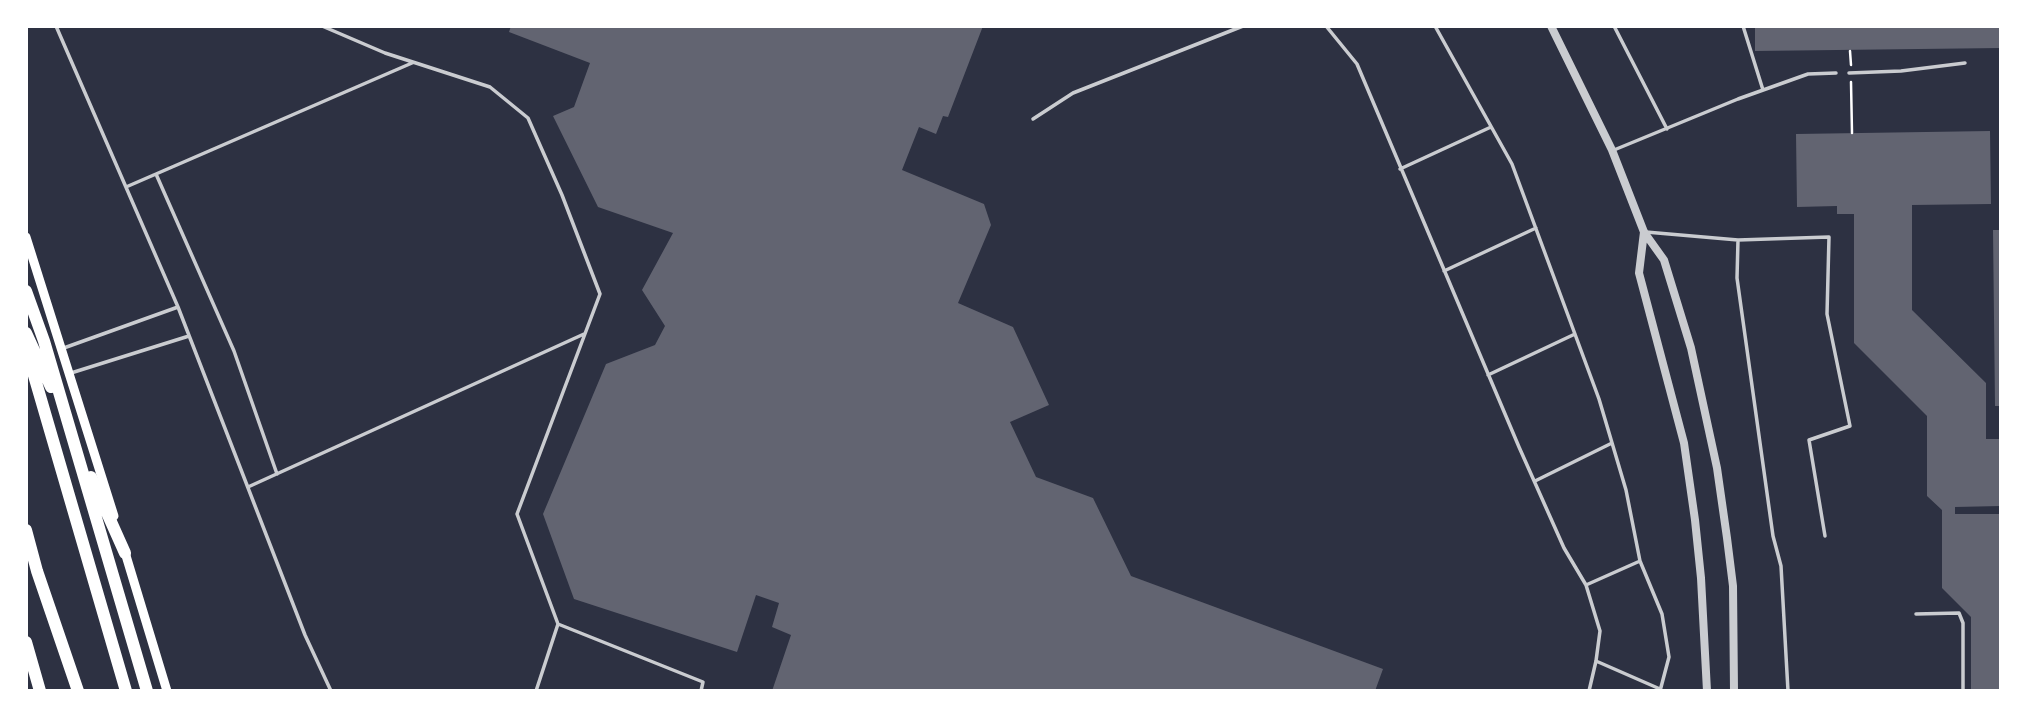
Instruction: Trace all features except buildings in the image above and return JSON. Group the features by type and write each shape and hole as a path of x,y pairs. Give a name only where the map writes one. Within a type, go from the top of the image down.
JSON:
{"highway":[{"path":"26,292 44,341 147,691"},
{"path":"26,333 125,553"},
{"path":"26,348 126,691"},
{"path":"26,530 37,571 78,691"},
{"path":"26,642 40,691"}],"main road":[{"path":"26,237 167,691"}],"street":[{"path":"1551,26 1612,150 1644,232 1664,260 1691,348 1712,441 1733,586 1734,691"},
{"path":"1644,232 1639,273 1684,443 1696,520 1702,578 1707,691"}],"lane":[{"path":"56,26 178,307 305,635 331,691"},
{"path":"322,26 412,62 490,87 528,118 562,195 600,294 517,514 558,624 536,691"},
{"path":"1033,119 1073,93 1242,26"},
{"path":"1326,26 1357,64 1519,447 1564,548 1586,584 1600,631 1597,661 1589,691"},
{"path":"1435,26 1512,164 1612,443 1626,490 1640,561 1662,614 1669,657 1660,690 1597,661"},
{"path":"1614,26 1667,129"},
{"path":"1741,26 1763,90"},
{"path":"125,187 412,62"},
{"path":"1850,73 1901,71 1965,62"},
{"path":"1612,150 1808,74 1836,73"},
{"path":"1401,169 1491,127"},
{"path":"156,174 234,351 277,474"},
{"path":"1444,271 1536,228"},
{"path":"1644,232 1738,240 1829,237 1827,314 1850,426 1809,440 1825,536"},
{"path":"1738,240 1737,278 1773,536 1781,566 1788,691"},
{"path":"61,349 178,307"},
{"path":"248,487 585,333"},
{"path":"1488,375 1575,334"},
{"path":"69,373 189,336"},
{"path":"1535,481 1612,443"},
{"path":"1586,584 1640,561"},
{"path":"1916,614 1959,613 1963,623 1963,691"},
{"path":"558,624 703,682 701,691"}],"path":[{"path":"1850,51 1852,133"}]}
